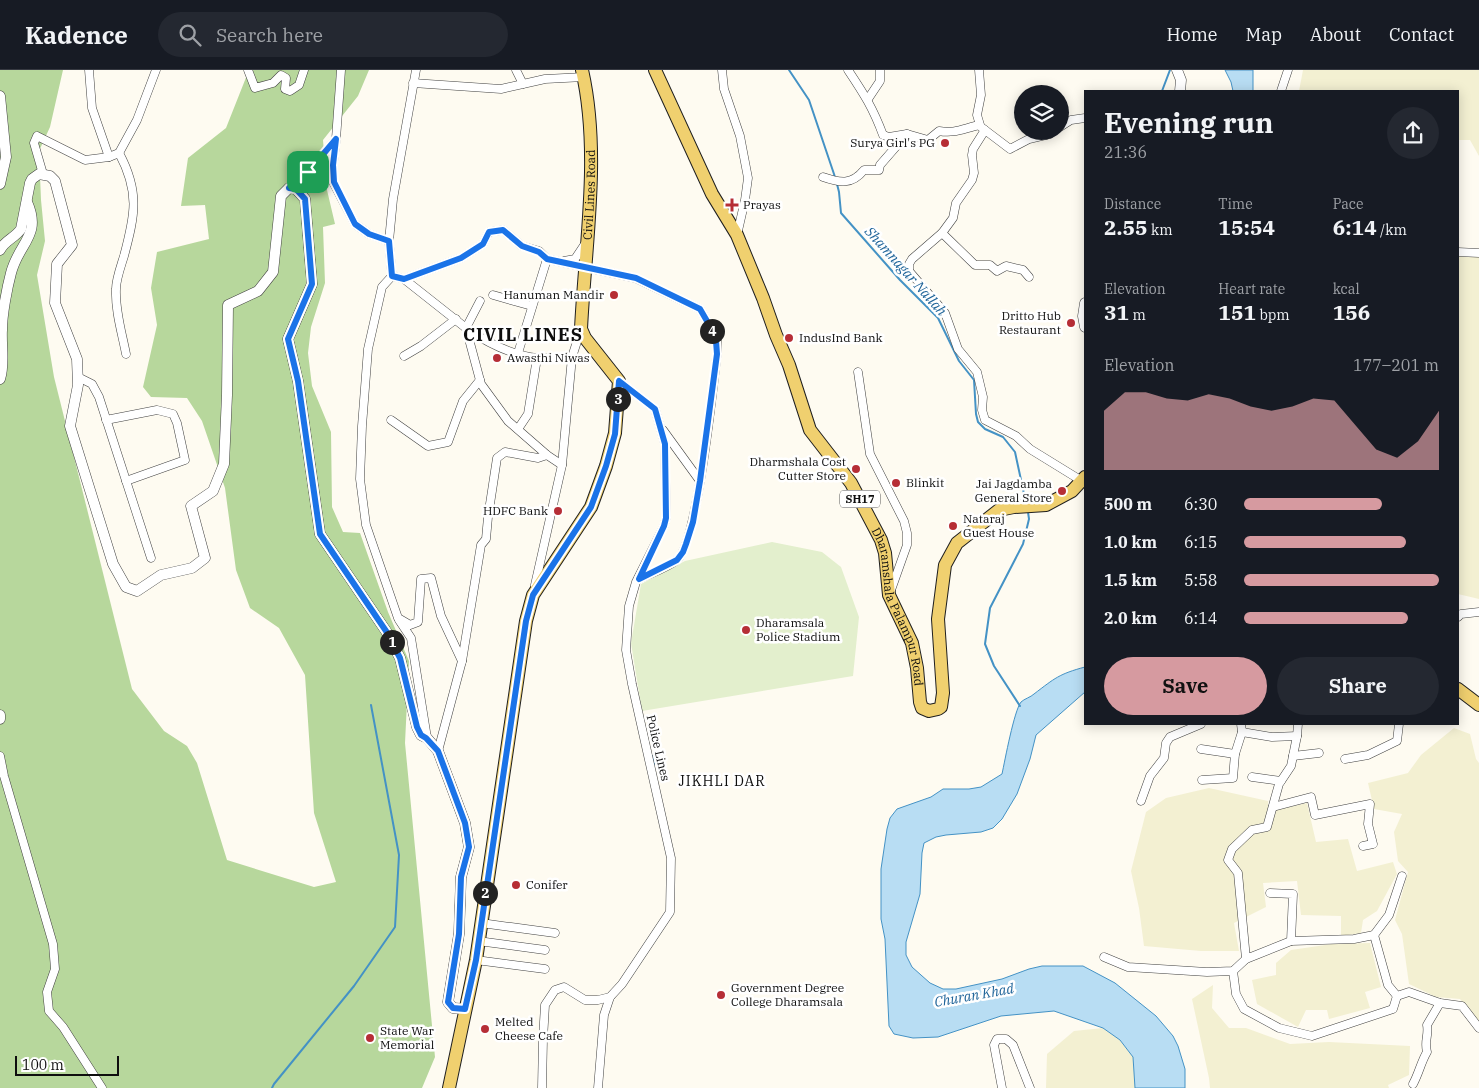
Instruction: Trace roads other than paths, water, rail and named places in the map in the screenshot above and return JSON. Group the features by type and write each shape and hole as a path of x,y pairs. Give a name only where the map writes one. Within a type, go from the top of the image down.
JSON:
{"main road":[{"name":"Dharamshala Palampur Road","path":"655,70 712,194 737,235 764,298 789,365 810,430 851,483 881,540 886,554 889,595 910,639 917,668 920,706 926,711 936,711 940,707 943,693 938,620 947,560 957,544 994,514 1005,508 1046,505 1072,491 1083,479"},
{"name":"Civil Lines Road","path":"581,329 591,171 589,125 583,73"},
{"path":"449,1088 476,960 526,621 533,595 591,507 615,434 619,381 585,338 581,329"},
{"path":"1459,690 1479,705"}],"street":[{"path":"89,70 92,108 109,157"},
{"path":"43,174 34,143 37,136 85,160 109,157 119,152 137,120 156,70"},
{"path":"248,70 255,88 273,83 281,75 286,78 285,89 290,91 299,84 304,70"},
{"path":"342,70 333,165 334,182 355,224 369,234 389,241"},
{"path":"416,70 393,199 389,241 392,276 382,287 368,349 360,479 366,525 398,618 411,638 426,738"},
{"path":"516,70 523,84"},
{"path":"722,70 724,89 740,136 748,178 737,235"},
{"path":"848,70 868,99 883,135 907,134 928,140 939,131 953,132 962,128 982,128"},
{"path":"868,99 880,81 880,70"},
{"path":"980,70 981,95 977,115 982,128 1010,149 1028,140"},
{"path":"1177,70 1181,80 1180,90"},
{"path":"1281,90 1288,70"},
{"path":"413,83 501,89 583,73"},
{"path":"0,96 6,157 0,184"},
{"path":"1069,121 1084,118"},
{"path":"982,128 973,149 972,180 958,199 953,218 942,233 912,259 908,268 945,313 958,349 977,372 983,396 982,410 985,420 997,428 1016,436 1030,449 1083,479"},
{"path":"823,178 839,182 857,179 864,170 878,170 880,165 907,134"},
{"path":"0,250 5,242 20,231 30,183 35,176 43,174 50,176 55,181 72,244 57,264 55,303 77,359 78,385 70,426 113,564 126,587 137,591 161,575 192,568 205,558 191,506 213,491 224,464 228,305 258,292 273,272 281,196 308,172 336,139"},
{"path":"119,152 129,171 134,202 132,224 116,289 126,354"},
{"path":"289,188 296,189 305,199 312,284 288,339 298,381 320,534 386,631 400,658 417,727 421,735 438,751 465,823 469,847 461,877 459,934 448,1002 453,1008 465,1009"},
{"path":"0,380 2,370 2,327 11,275 16,259 31,233 33,225 32,214 27,202"},
{"path":"404,279 461,258 483,244 489,232 503,230 522,246 539,252 547,259 636,278 700,309 716,341 717,354 693,522 683,552 677,560 639,579"},
{"path":"942,233 975,265 990,265 997,271 1006,266 1023,270 1029,277"},
{"path":"562,262 575,259 586,243"},
{"path":"1459,252 1479,252"},
{"path":"518,353 547,259"},
{"path":"392,276 404,279 482,339 537,358 572,357"},
{"path":"493,295 532,306"},
{"path":"480,301 466,328 481,384 508,421 562,465"},
{"path":"404,356 456,319"},
{"path":"533,595 562,465 572,357 581,329"},
{"path":"518,430 528,414 537,358"},
{"path":"858,372 870,454 904,520 907,533 907,545 889,595"},
{"path":"78,377 92,384 98,397 151,558"},
{"path":"391,420 428,446 448,442 463,401 480,380"},
{"name":"Police Lines","path":"610,997 622,984 670,912 671,858 626,650 629,606 666,518 665,444 655,409 619,381"},
{"path":"106,420 157,410 173,414 177,423 185,460 126,480"},
{"path":"660,427 700,481"},
{"path":"438,751 462,661 481,545 486,539 497,458 505,452 538,458 547,454"},
{"path":"398,618 410,625 418,622 421,579 431,578 441,616 462,661"},
{"path":"1459,616 1461,614 1478,612"},
{"path":"1141,801 1150,776 1164,758 1166,743 1170,737 1199,725"},
{"path":"1246,959 1238,873 1228,860 1232,849 1252,830 1267,827 1281,782 1290,766 1298,725"},
{"path":"1344,759 1368,755 1397,742 1399,725"},
{"path":"1202,780 1233,778 1235,754 1241,728 1272,737 1297,736"},
{"path":"1201,749 1235,754"},
{"path":"1293,756 1319,753"},
{"path":"0,756 53,944 54,969 47,992 49,1011 63,1027 102,1088"},
{"path":"1252,778 1281,782"},
{"path":"1273,807 1312,797 1315,815 1370,804 1368,824 1372,844 1362,846"},
{"path":"1104,957 1128,967 1207,972 1233,970 1246,959 1291,941 1354,940 1374,935 1388,915 1402,876"},
{"path":"1270,893 1293,894 1291,941"},
{"path":"481,923 555,934"},
{"path":"1374,935 1388,985 1397,996"},
{"path":"478,941 545,950"},
{"path":"476,960 546,970"},
{"path":"1233,970 1236,994 1244,1009 1279,1028 1312,1036 1393,1009 1397,996"},
{"path":"542,1088 545,1005 555,990 564,987 585,1000 598,1000 610,997"},
{"path":"1397,996 1409,992 1440,1003 1462,1006 1479,1028"},
{"path":"598,1088 604,1015 610,997"},
{"path":"1414,1084 1422,1061 1428,1052 1425,1044 1428,1032 1427,1025 1440,1003"},
{"path":"1002,1088 994,1045 997,1039 1006,1039 1013,1045 1030,1088"}],"water":[{"path":"1225,70 1253,70 1253,90 1233,90"},
{"name":"Churan Khad","path":"1084,667 1084,693 1036,735 1030,759 1017,794 1002,819 993,828 981,832 946,835 936,837 924,843 920,894 906,942 906,955 912,967 930,983 943,989 956,989 1002,979 1042,966 1083,966 1115,983 1156,1016 1173,1036 1185,1069 1185,1088 1135,1088 1133,1057 1120,1040 1103,1028 1054,1011 1001,1016 938,1037 913,1038 894,1034 889,1026 885,939 881,919 881,869 890,818 897,809 931,797 943,789 981,787 1002,774 1013,725 1021,702 1058,677"}],"waterway":[{"name":"Shamnagar Nallah","path":"789,70 809,100 835,177"},
{"path":"1162,90 1170,70"},
{"name":"Shamnagar Nallah","path":"837,184 841,213 900,280 938,318 959,361 974,380 978,422 985,429 1003,437 1015,452 1026,503"},
{"name":"Shamnagar Nallah","path":"1020,706 994,666 985,644 990,608 1023,544 1029,519 1028,512"},
{"path":"272,1088 354,986 395,927 399,855 371,705"},
{"path":"652,756 654,764"}],"place":[{"name":"Surya Girl's PG","path":"945,143"},
{"name":"Prayas","path":"732,205"},
{"name":"Hanuman Mandir","path":"614,295"},
{"name":"Dritto Hub Restaurant","path":"1071,323"},
{"name":"IndusInd Bank","path":"789,338"},
{"name":"Awasthi Niwas","path":"497,358"},
{"name":"Dharmshala Cost Cutter Store","path":"856,469"},
{"name":"Blinkit","path":"896,483"},
{"name":"Jai Jagdamba General Store","path":"1062,491"},
{"name":"HDFC Bank","path":"558,511"},
{"name":"Nataraj Guest House","path":"953,526"},
{"name":"Dharamsala Police Stadium","path":"746,630"},
{"name":"Conifer","path":"516,885"},
{"name":"Government Degree College Dharamsala","path":"721,995"},
{"name":"Melted Cheese Cafe","path":"485,1029"},
{"name":"State War Memorial","path":"370,1038"}],"district":[{"name":"CIVIL LINES","path":"523,335"},
{"name":"JIKHLI DAR","path":"722,781"}]}
